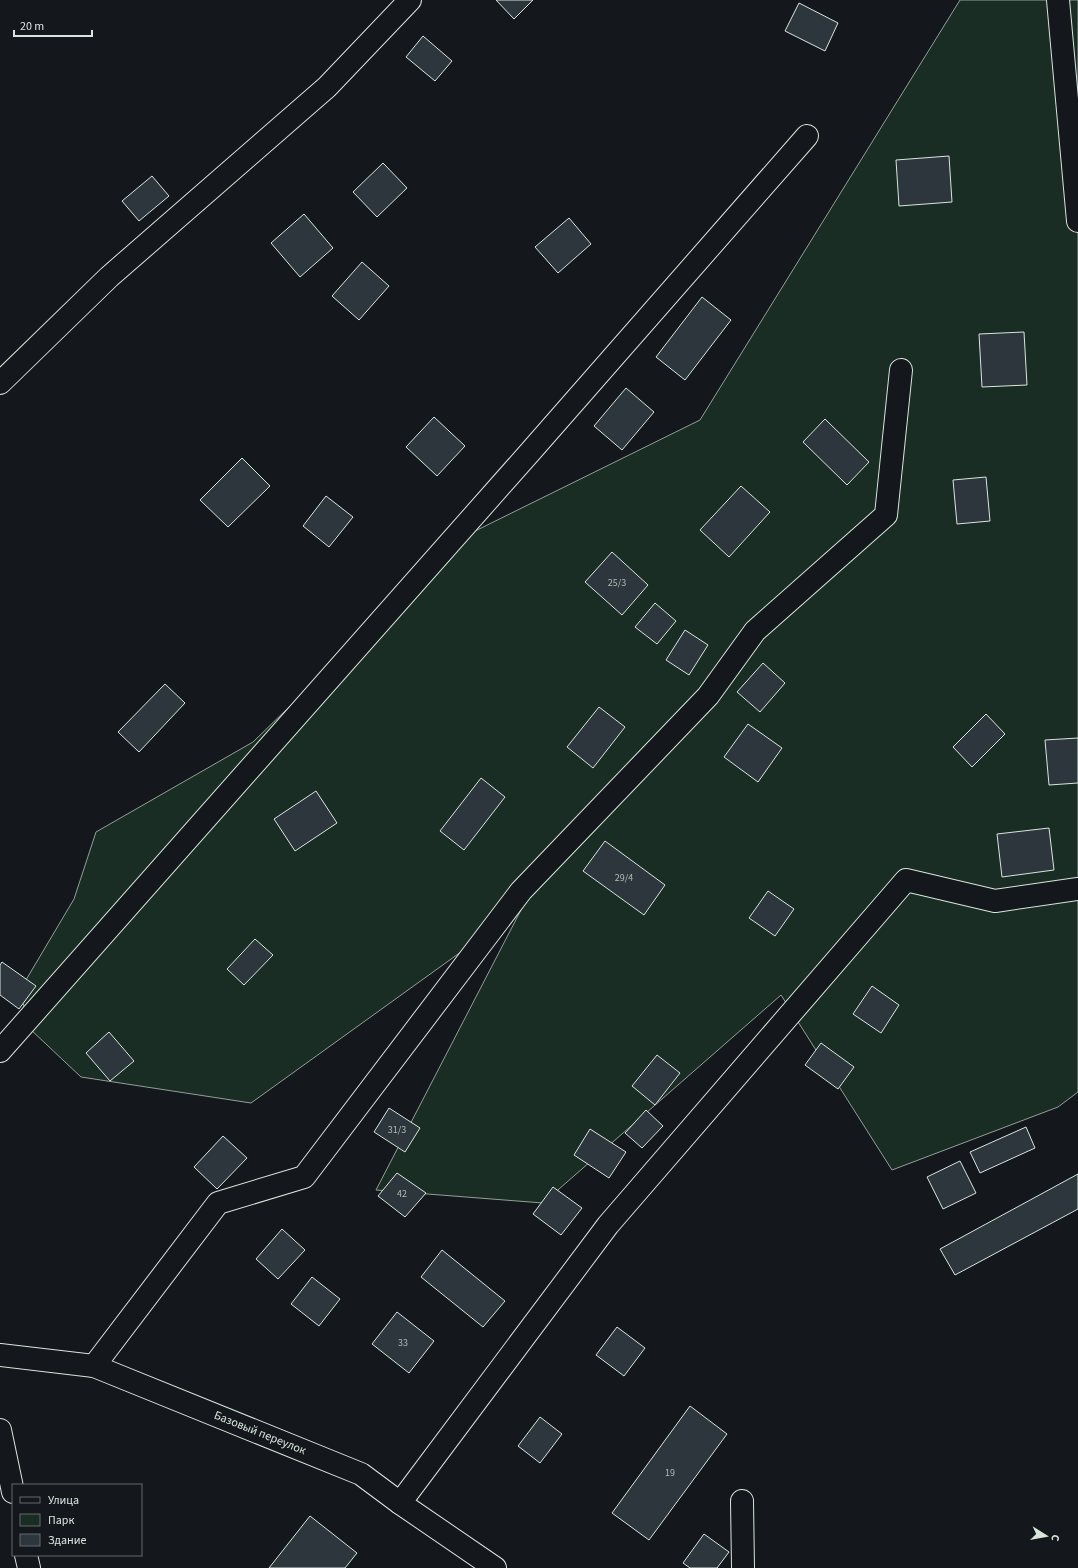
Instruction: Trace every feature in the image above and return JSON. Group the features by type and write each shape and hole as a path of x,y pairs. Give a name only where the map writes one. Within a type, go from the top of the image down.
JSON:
{"street":[{"path":"0,383 109,277 327,87 410,0"},
{"path":"1058,0 1078,221"},
{"path":"0,1051 526,457 807,136"},
{"path":"94,1366 218,1203 304,1177 521,891 708,696 755,631 886,515 901,370"},
{"path":"400,1503 608,1225 906,880 995,901 1078,889"},
{"name":"Базовый переулок","path":"0,1355 94,1366 362,1474 400,1503 495,1568"},
{"path":"0,1430 12,1487"},
{"path":"742,1500 743,1568"},
{"path":"26,1556 29,1568"}],"green space":[{"path":"960,0 1078,0 1078,1092 1058,1107 892,1170 781,995 543,1203 376,1190 522,908 251,1103 81,1077 29,1028 20,990 74,899 96,832 253,742 465,536 700,420"}],"building":[{"path":"496,0 533,0 514,19"},
{"path":"799,3 838,23 825,51 785,31"},
{"path":"423,36 452,61 435,81 406,57"},
{"path":"949,156 952,202 899,206 896,160"},
{"path":"383,163 407,188 377,217 353,192"},
{"path":"152,176 169,196 139,221 122,201"},
{"path":"304,214 333,248 300,277 271,243"},
{"path":"569,218 591,244 558,273 535,247"},
{"path":"362,262 389,286 359,320 332,296"},
{"path":"702,297 731,320 685,380 656,357"},
{"path":"1024,332 1027,385 982,387 979,334"},
{"path":"626,388 654,412 622,450 594,426"},
{"path":"434,417 465,446 437,476 406,447"},
{"path":"825,419 869,462 847,485 803,442"},
{"path":"242,458 270,486 228,527 200,500"},
{"path":"986,477 990,521 957,524 953,480"},
{"path":"741,486 770,512 729,557 700,530"},
{"path":"326,496 353,517 329,547 303,526"},
{"path":"612,552 648,585 622,615 585,582"},
{"path":"655,603 676,621 657,644 635,627"},
{"path":"685,630 708,645 689,675 666,660"},
{"path":"763,663 785,683 760,712 737,692"},
{"path":"165,684 185,703 139,752 118,732"},
{"path":"599,707 625,727 593,768 567,747"},
{"path":"986,714 1005,734 972,767 953,747"},
{"path":"748,724 782,748 758,782 724,757"},
{"path":"1078,738 1078,783 1049,785 1045,740"},
{"path":"481,778 505,797 464,850 440,831"},
{"path":"316,791 337,823 295,851 274,819"},
{"path":"1049,828 1054,870 1002,877 997,834"},
{"path":"605,841 665,885 644,915 583,871"},
{"path":"768,891 794,909 775,936 749,918"},
{"path":"255,939 273,955 244,985 227,969"},
{"path":"2,962 36,986 19,1009 0,995 0,965"},
{"path":"872,986 899,1005 881,1033 853,1014"},
{"path":"109,1032 134,1061 110,1081 86,1053"},
{"path":"821,1043 854,1067 838,1089 805,1065"},
{"path":"657,1055 680,1073 655,1105 632,1086"},
{"path":"389,1108 420,1128 405,1152 374,1132"},
{"path":"646,1110 663,1126 642,1148 625,1133"},
{"path":"1026,1127 1035,1148 980,1173 970,1152"},
{"path":"590,1129 626,1152 609,1178 574,1155"},
{"path":"223,1136 247,1158 217,1189 194,1167"},
{"path":"960,1161 976,1193 943,1209 927,1177"},
{"path":"397,1173 426,1193 405,1217 378,1196"},
{"path":"1078,1174 1078,1209 955,1275 940,1249"},
{"path":"553,1187 582,1208 561,1235 533,1214"},
{"path":"282,1229 305,1250 278,1279 256,1259"},
{"path":"442,1250 505,1301 483,1327 421,1277"},
{"path":"312,1277 340,1299 319,1326 291,1304"},
{"path":"397,1312 434,1341 409,1373 372,1344"},
{"path":"617,1327 645,1348 624,1376 596,1355"},
{"path":"690,1406 727,1434 649,1540 612,1513"},
{"path":"540,1417 562,1434 540,1463 518,1446"},
{"path":"310,1516 357,1553 345,1568 269,1568"},
{"path":"704,1534 729,1552 717,1568 690,1568 683,1563"}]}
